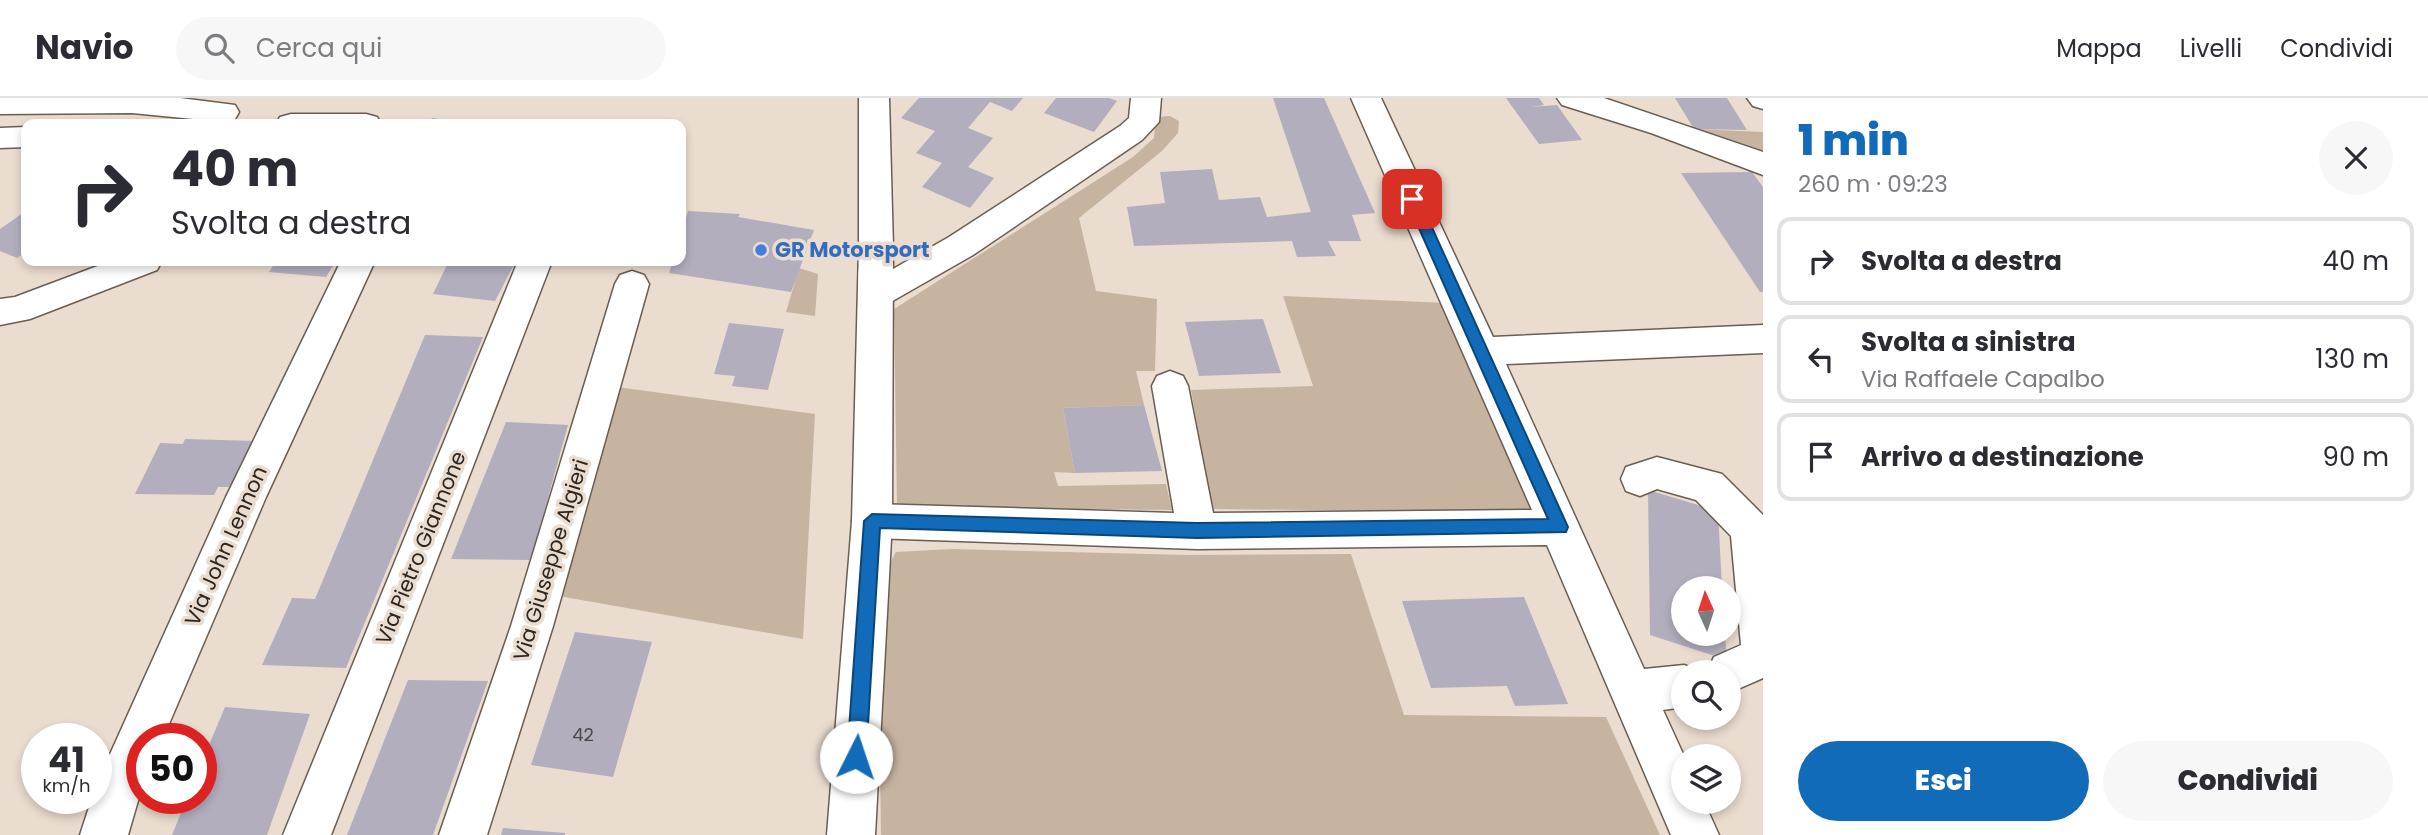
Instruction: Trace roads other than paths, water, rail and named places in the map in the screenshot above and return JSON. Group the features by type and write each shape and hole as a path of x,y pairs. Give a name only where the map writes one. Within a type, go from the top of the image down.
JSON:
{"street":[{"path":"874,98 877,295 961,246 1131,133 1144,121 1146,98"},
{"path":"1366,98 1482,351 1695,835"},
{"path":"1572,98 1660,112 1763,164"},
{"path":"0,104 132,103 235,111"},
{"path":"0,138 21,137"},
{"path":"851,835 872,521 876,248"},
{"path":"0,312 18,310 132,266"},
{"name":"Via John Lennon","path":"104,835 118,788 235,523 356,266"},
{"name":"Via Pietro Giannone","path":"307,835 533,266"},
{"name":"Via Giuseppe Algieri","path":"463,835 532,626 632,284"},
{"path":"1482,351 1600,343 1763,339"},
{"path":"1170,386 1197,531"},
{"path":"1640,479 1657,474 1708,486 1750,529 1763,648"},
{"path":"872,521 1197,531 1560,527"},
{"path":"1741,667 1763,657"},
{"path":"1632,692 1671,688"}],"place":[{"name":"GR Motorsport","path":"761,250"}]}
